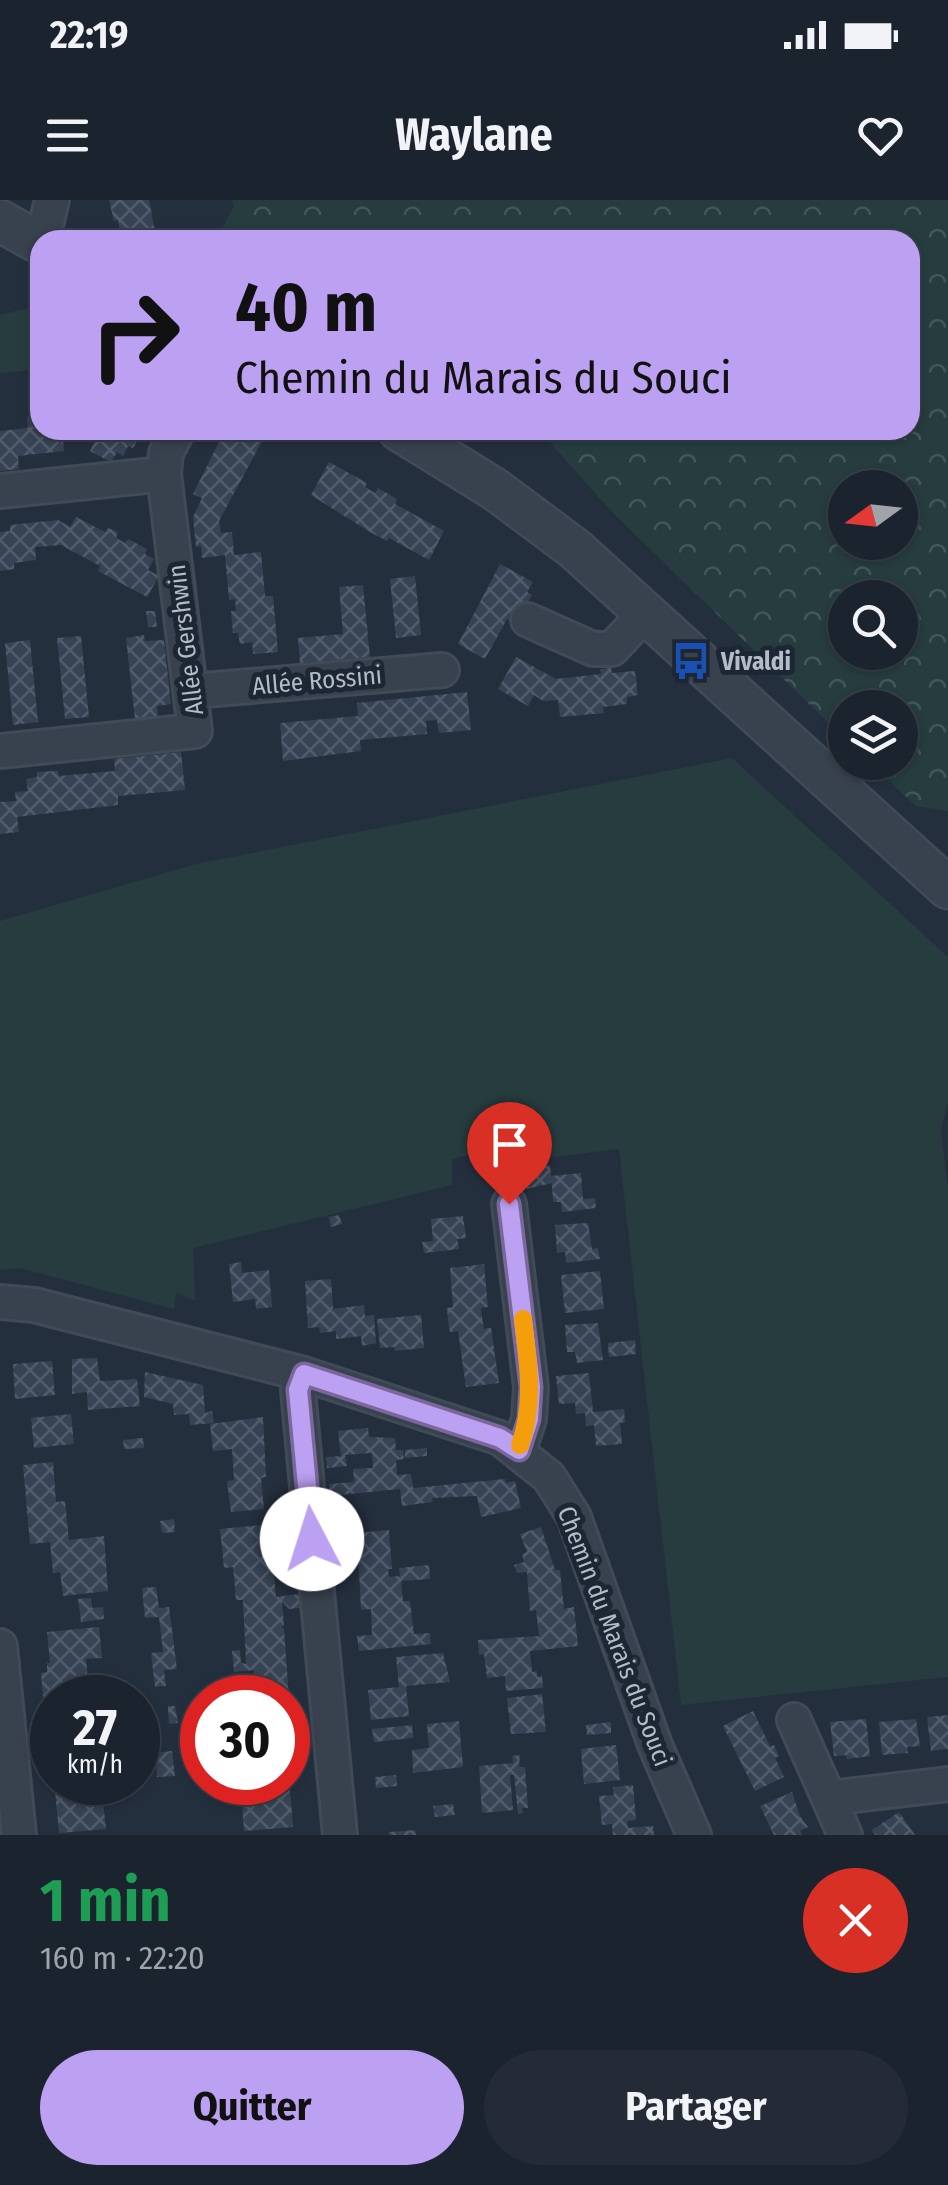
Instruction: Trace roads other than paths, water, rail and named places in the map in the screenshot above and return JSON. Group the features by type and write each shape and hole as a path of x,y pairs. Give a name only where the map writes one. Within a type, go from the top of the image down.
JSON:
{"street":[{"path":"43,230 52,200"},
{"path":"0,221 30,238"},
{"path":"0,492 164,474 166,453 173,440"},
{"path":"415,440 536,518 648,612 948,888"},
{"name":"Allée Gershwin","path":"0,751 195,732 164,474"},
{"path":"528,620 594,650 612,650 648,612"},
{"name":"Allée Rossini","path":"192,690 442,670"},
{"path":"509,1204 531,1387 529,1419 519,1450"},
{"name":"Chemin du Marais du Souci","path":"0,1302 34,1305 304,1374 500,1438 519,1450 550,1477 574,1516 655,1745 694,1835"},
{"path":"304,1374 298,1390 340,1835"},
{"path":"0,1646 19,1835"},
{"path":"794,1720 845,1835"},
{"path":"829,1798 948,1784"}],"place":[{"name":"Vivaldi","path":"691,661"}]}
